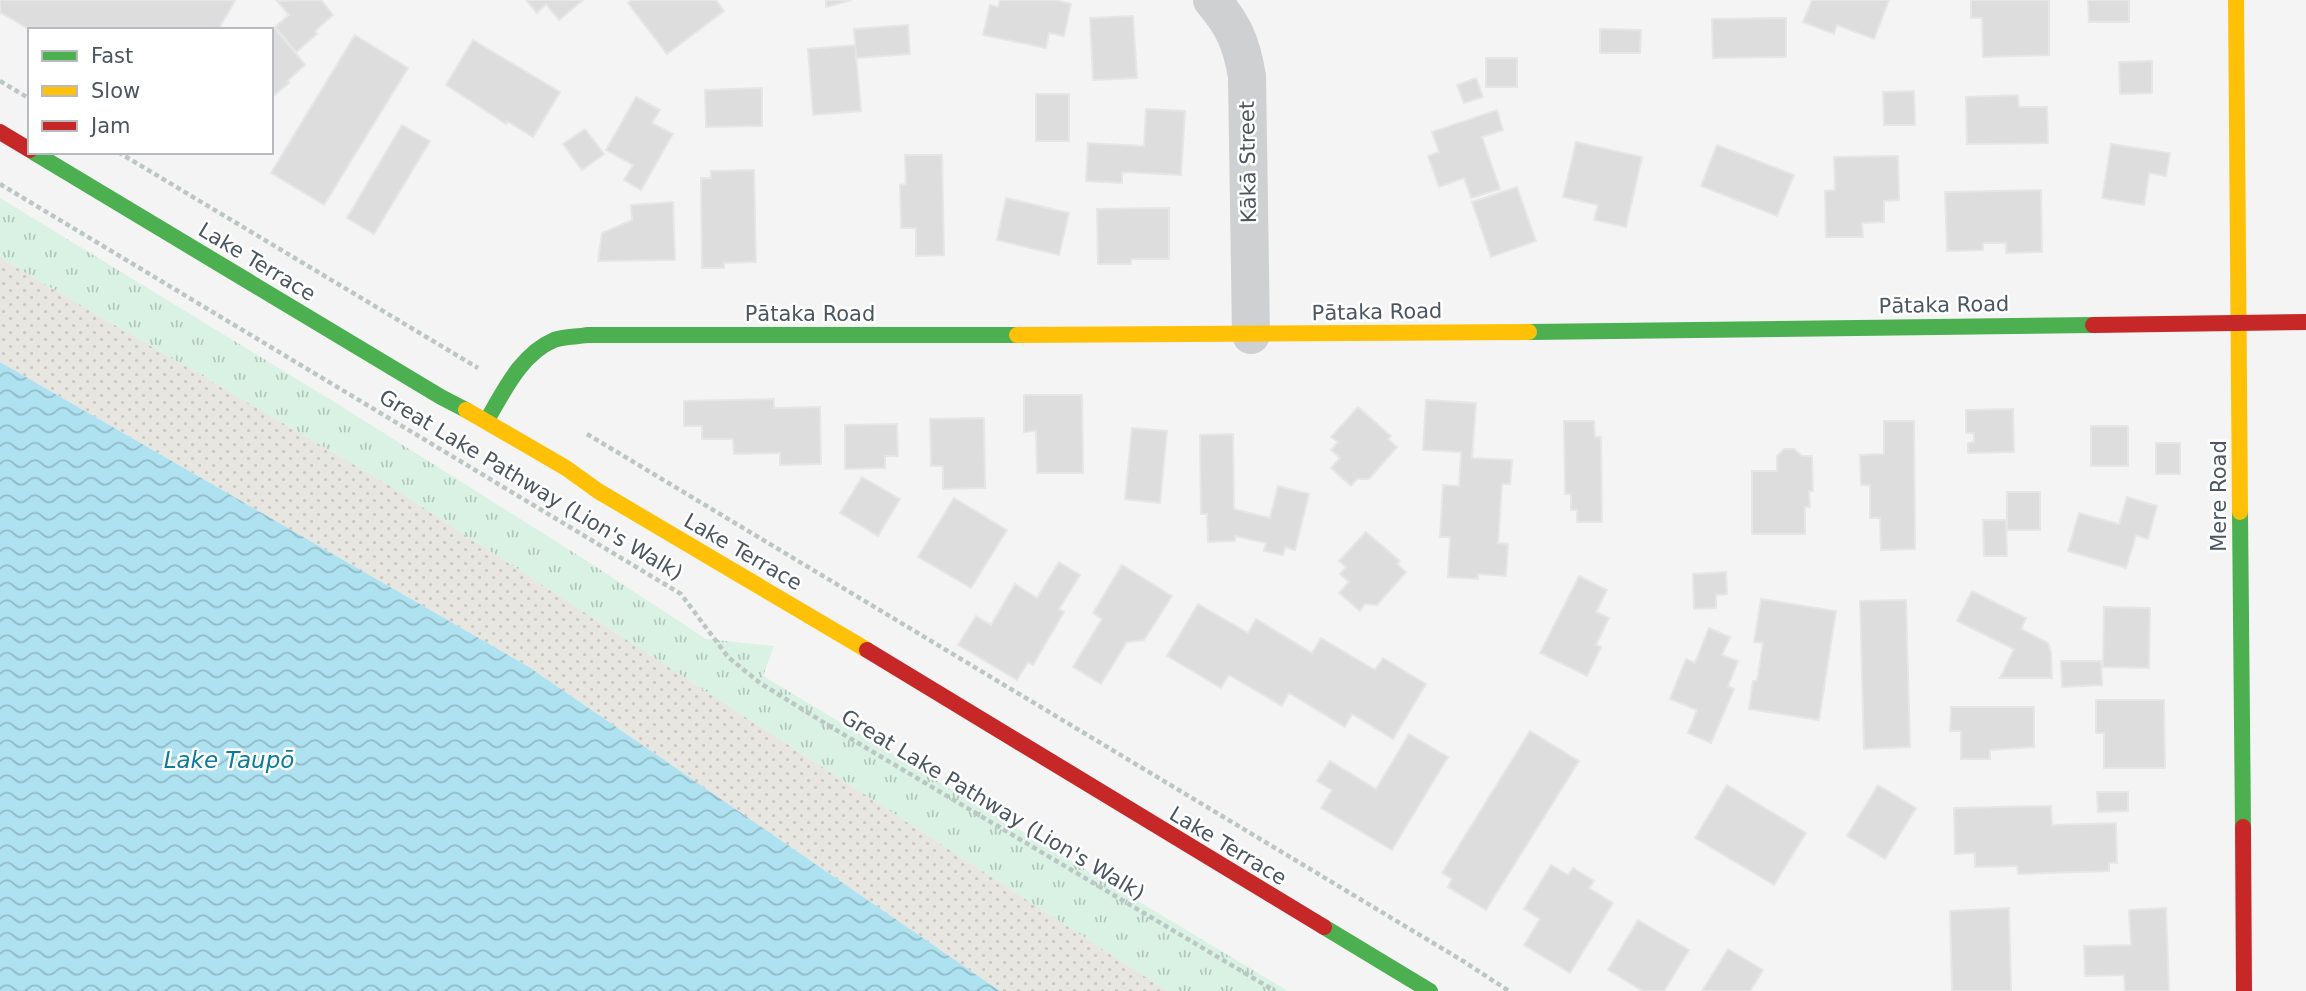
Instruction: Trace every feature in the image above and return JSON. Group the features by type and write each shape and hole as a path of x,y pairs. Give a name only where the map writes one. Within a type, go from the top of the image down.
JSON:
{"street":[{"name":"Kākā Street","path":"1212,0 1230,22 1243,51 1247,76 1251,335"},
{"name":"Mere Road","path":"2236,0 2244,991"},
{"name":"Lake Terrace","path":"0,132 28,149"},
{"name":"Lake Terrace","path":"37,154 441,397 487,420 566,468 598,491 794,606 1430,991"},
{"name":"Pātaka Road","path":"487,420 507,387 536,351 555,340 587,335 1251,335 2306,322"}],"path":[{"path":"0,81 28,98"},
{"path":"121,154 507,387"},
{"name":"Great Lake Pathway (Lion's Walk)","path":"0,184 681,594 728,657 760,683 1275,991"},
{"path":"578,429 1509,991"}],"green space":[{"path":"0,198 344,408 706,639 774,646 763,676 1288,991 1167,991 382,481 0,258"}],"sand":[{"path":"0,258 382,481 1167,991 1000,991 529,667 0,362"}],"water":[{"name":"Lake Taupō","path":"0,362 529,667 1000,991 0,991"}],"building":[{"path":"0,0 235,1 219,28 28,29 0,12"},
{"path":"321,0 333,15 315,31 317,34 296,52 275,27 289,15 277,1"},
{"path":"526,0 583,0 559,20 546,4 537,13"},
{"path":"632,0 716,0 724,11 667,54 628,3"},
{"path":"826,0 852,0 826,7"},
{"path":"1000,0 1056,0 1071,4 1064,36 1049,33 1046,48 983,35 990,5 998,7"},
{"path":"1812,0 1889,0 1874,39 1837,25 1834,34 1803,22"},
{"path":"1971,0 2049,0 2049,55 1983,57 1982,18 1971,18"},
{"path":"2088,0 2129,0 2129,22 2089,22"},
{"path":"1133,16 1137,78 1093,80 1090,18"},
{"path":"1786,18 1786,57 1713,58 1712,19"},
{"path":"908,25 910,54 856,58 854,29"},
{"path":"275,28 305,65 273,96"},
{"path":"1600,29 1641,30 1640,53 1600,53"},
{"path":"355,35 408,68 324,205 271,173"},
{"path":"473,40 560,92 533,137 507,121 506,124 446,85"},
{"path":"855,45 861,111 813,115 808,49"},
{"path":"1486,58 1517,58 1517,87 1486,87"},
{"path":"2152,61 2152,93 2120,94 2119,62"},
{"path":"1476,78 1483,97 1464,103 1457,85"},
{"path":"762,88 762,126 706,127 705,90"},
{"path":"1914,91 1915,125 1884,125 1883,92"},
{"path":"1036,94 1069,94 1069,141 1036,141"},
{"path":"2018,95 2019,107 2047,107 2048,143 1967,144 1966,97"},
{"path":"636,97 660,110 652,123 673,134 641,190 624,180 633,165 606,150"},
{"path":"1146,109 1185,111 1181,175 1122,172 1122,183 1086,181 1088,143 1144,146"},
{"path":"1497,110 1503,130 1482,137 1500,189 1471,198 1464,178 1439,187 1428,156 1439,152 1432,132"},
{"path":"402,125 430,141 374,234 347,218"},
{"path":"585,129 604,154 582,170 563,144"},
{"path":"1576,142 1642,157 1626,227 1594,220 1598,205 1563,197"},
{"path":"2111,144 2170,153 2166,176 2149,173 2144,205 2102,198"},
{"path":"1717,145 1794,175 1777,216 1701,186"},
{"path":"905,155 942,155 944,255 916,256 916,228 901,228 900,185 906,184"},
{"path":"1898,156 1899,200 1884,201 1884,222 1862,223 1863,237 1826,237 1825,191 1835,190 1834,157"},
{"path":"754,170 756,262 724,263 724,268 702,268 701,178 711,178 711,171"},
{"path":"1517,187 1536,241 1491,257 1472,202"},
{"path":"2041,190 2042,252 2006,253 2006,243 1983,243 1983,250 1947,251 1945,192"},
{"path":"1006,198 1069,213 1059,255 997,240"},
{"path":"673,202 675,260 598,261 602,233 632,220 631,205"},
{"path":"1169,208 1169,259 1131,259 1131,264 1098,264 1097,209"},
{"path":"1024,395 1082,395 1083,473 1037,473 1036,431 1024,432"},
{"path":"774,399 774,408 820,407 821,464 780,465 780,453 734,454 733,439 702,439 702,426 684,426 684,401"},
{"path":"1426,400 1476,403 1472,458 1512,460 1510,484 1502,484 1498,543 1508,544 1506,576 1478,574 1478,579 1448,577 1450,537 1440,537 1443,485 1459,486 1461,452 1423,450"},
{"path":"1358,407 1391,436 1388,439 1397,447 1369,479 1357,479 1351,486 1331,468 1340,458 1331,450 1338,442 1331,437"},
{"path":"2013,409 2014,452 1968,453 1968,443 1974,442 1974,433 1966,433 1966,410"},
{"path":"984,418 985,488 943,489 943,466 931,466 930,419"},
{"path":"1564,421 1594,421 1595,437 1601,437 1602,522 1577,522 1577,510 1571,510 1571,494 1565,494"},
{"path":"1884,421 1914,421 1915,549 1881,550 1880,518 1870,518 1870,485 1861,485 1860,455 1884,454"},
{"path":"897,424 898,456 885,456 885,468 845,469 845,425"},
{"path":"2091,426 2128,426 2128,466 2091,466"},
{"path":"1132,428 1167,431 1160,503 1125,499"},
{"path":"1233,434 1234,509 1270,518 1278,486 1309,494 1295,550 1285,547 1283,555 1264,551 1266,543 1235,536 1235,541 1208,542 1207,514 1201,514 1200,435"},
{"path":"2156,443 2180,443 2180,474 2156,474"},
{"path":"1784,449 1794,449 1802,456 1812,456 1813,491 1809,491 1810,507 1805,507 1805,534 1752,534 1752,471 1777,471 1777,456"},
{"path":"862,477 900,499 878,536 840,513"},
{"path":"2007,492 2040,492 2040,530 2007,530"},
{"path":"2127,497 2157,506 2148,539 2136,535 2126,568 2068,551 2079,513 2119,524"},
{"path":"954,498 1007,530 971,588 918,557"},
{"path":"1983,520 2006,520 2007,556 1984,556"},
{"path":"1366,532 1400,561 1397,564 1406,572 1377,605 1365,604 1360,611 1339,593 1349,582 1340,574 1346,567 1339,561"},
{"path":"1059,562 1080,575 1059,609 1064,612 1033,665 1028,662 1017,680 958,645 976,616 991,625 1015,584 1037,598"},
{"path":"1122,565 1172,596 1144,640 1127,642 1101,684 1073,667 1102,619 1093,613"},
{"path":"1726,572 1727,594 1716,595 1716,608 1694,609 1693,574"},
{"path":"1579,576 1607,590 1596,612 1609,618 1596,645 1601,647 1587,676 1540,653"},
{"path":"1972,591 2026,618 2021,629 2048,643 2052,678 2000,678 2014,649 1957,621"},
{"path":"1761,599 1836,611 1819,720 1749,709 1763,643 1754,642"},
{"path":"1906,600 1910,747 1864,749 1860,601"},
{"path":"1198,604 1248,633 1256,619 1312,653 1321,638 1375,670 1383,658 1426,684 1393,739 1352,714 1345,727 1289,693 1282,706 1229,675 1221,688 1167,656"},
{"path":"2104,607 2150,608 2149,668 2103,667"},
{"path":"1709,628 1730,637 1722,655 1738,661 1728,686 1734,689 1711,743 1688,733 1697,710 1670,699 1686,659 1695,663"},
{"path":"2061,661 2101,661 2102,685 2062,687"},
{"path":"2096,700 2164,700 2165,768 2104,768 2104,733 2096,733"},
{"path":"1951,707 2034,707 2034,747 1990,750 1990,759 1961,759 1961,731 1950,731"},
{"path":"1530,731 1579,761 1486,910 1448,887 1452,879 1442,873"},
{"path":"1409,734 1448,757 1392,850 1321,808 1332,790 1317,781 1330,761 1376,789"},
{"path":"1727,785 1806,833 1774,885 1695,838"},
{"path":"1878,785 1916,808 1885,859 1847,836"},
{"path":"2097,792 2128,792 2128,811 2098,812"},
{"path":"2051,806 2052,825 2116,823 2117,863 2109,863 2109,871 2018,874 2017,866 1975,867 1975,853 1955,854 1954,808"},
{"path":"1551,865 1568,875 1573,868 1594,881 1589,888 1613,903 1570,973 1524,945 1540,919 1524,909"},
{"path":"2009,908 2011,991 1952,991 1950,911"},
{"path":"2166,908 2169,991 2125,991 2124,975 2085,976 2084,946 2131,945 2129,910"},
{"path":"1638,920 1689,950 1664,991 1643,991 1608,970"},
{"path":"1728,949 1763,970 1750,991 1702,991"}],"traffic: fast":[{"path":"36,154 466,410"},
{"path":"1529,332 2093,325"},
{"path":"487,420 507,386 532,354 542,346 562,338 587,335 1017,335"},
{"path":"2240,512 2243,827"},
{"path":"1324,927 1430,991"}],"traffic: slow":[{"path":"2236,0 2240,512"},
{"path":"1017,335 1529,332"},
{"path":"466,410 867,650"}],"traffic: jam":[{"path":"0,132 28,149"},
{"path":"2093,325 2306,322"},
{"path":"867,650 1324,927"},
{"path":"2243,827 2244,991"}]}
